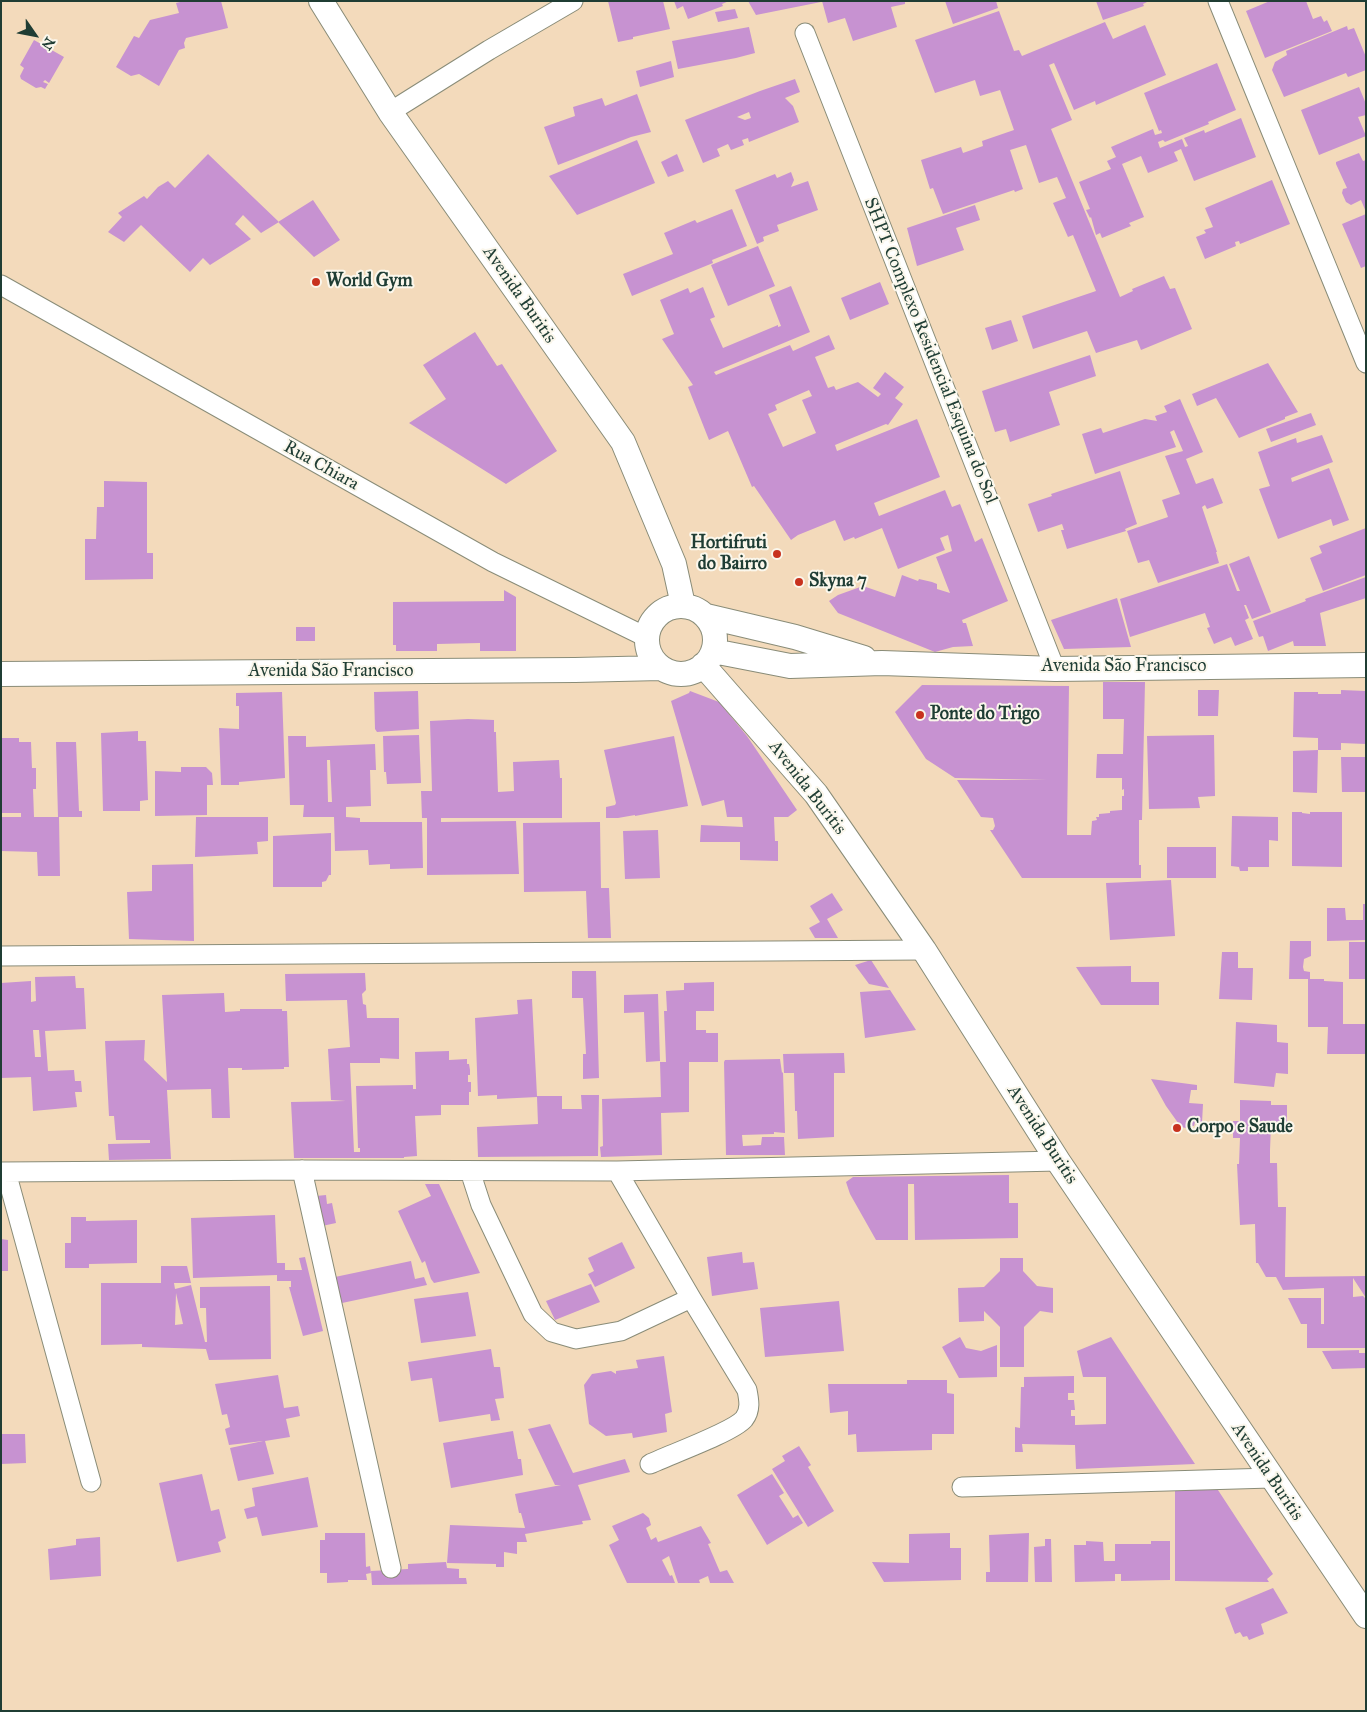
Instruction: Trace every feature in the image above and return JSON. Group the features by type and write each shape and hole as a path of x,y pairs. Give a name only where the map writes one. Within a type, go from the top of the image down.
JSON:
{"street":[{"name":"Avenida Buritis","path":"321,1 390,112 623,442 668,546 683,605"},
{"path":"390,112 489,50 573,1"},
{"path":"1218,1 1366,364"},
{"name":"SHPT Complexo Residencial Esquina do Sol","path":"805,33 1055,669"},
{"name":"Rua Chiara","path":"1,285 493,562 646,637"},
{"path":"683,605 696,609 706,616 711,623 715,641 708,658 693,672 671,673 661,668 652,660 646,637 650,624 658,614 670,607 683,605"},
{"name":"Avenida São Francisco","path":"706,616 795,637 882,663"},
{"name":"Avenida Buritis","path":"708,658 816,794 924,950 1058,1161 1366,1616"},
{"name":"Avenida São Francisco","path":"708,658 790,666 882,663 1055,669 1366,665"},
{"name":"Avenida São Francisco","path":"1,674 661,668"},
{"path":"1,956 924,950"},
{"path":"91,1482 4,1172 302,1170 617,1171 1058,1161"},
{"path":"302,1170 390,1568"},
{"path":"470,1170 481,1205 533,1314 552,1332 576,1339 622,1331 691,1298"},
{"path":"617,1171 747,1390 750,1404 745,1418 733,1428 650,1464"},
{"path":"962,1486 1271,1478"}],"building":[{"path":"184,1 221,1 228,28 186,38 185,48 179,50 159,86 139,74 131,76 116,67 134,36 139,38 150,20 179,13 176,3"},
{"path":"608,1 663,1 670,29 618,42"},
{"path":"674,1 729,1 722,4 723,6 688,19 683,6 677,9"},
{"path":"748,1 821,1 821,2 756,15"},
{"path":"822,1 905,1 905,4 891,7 897,27 853,41 845,18 828,23"},
{"path":"945,1 996,1 998,8 953,24"},
{"path":"1096,1 1149,1 1143,4 1144,6 1103,20"},
{"path":"1270,1 1306,1 1313,19 1321,16 1324,22 1327,20 1332,31 1265,58 1246,11"},
{"path":"735,9 738,18 718,22 715,12"},
{"path":"999,11 1014,51 1019,50 1022,56 1105,22 1113,39 1145,25 1166,75 1096,105 1095,101 1074,110 1054,63 1049,65 1072,120 1051,129 1120,297 1133,291 1132,289 1164,276 1170,289 1175,288 1192,329 1141,350 1137,340 1096,353 1087,331 1033,349 1022,316 1096,291 1073,235 1068,237 1053,203 1066,198 1057,177 1039,183 1026,145 1010,150 1023,189 1015,192 1014,190 943,214 933,188 930,189 921,160 961,147 963,153 983,146 982,141 1014,130 1000,90 980,96 975,80 935,93 915,40"},
{"path":"1347,26 1348,30 1354,28 1366,57 1366,70 1348,77 1346,73 1284,97 1272,70 1275,62 1287,55 1286,51"},
{"path":"749,27 755,53 678,69 672,41"},
{"path":"34,40 64,57 49,83 45,80 43,82 48,84 45,89 41,87 36,88 21,79 20,76 24,68 20,65"},
{"path":"671,61 674,77 640,87 636,71"},
{"path":"1217,63 1236,110 1208,122 1209,124 1165,142 1163,140 1158,142 1160,148 1182,139 1185,147 1188,146 1184,138 1204,130 1205,133 1241,118 1256,157 1194,181 1181,149 1174,152 1178,161 1148,173 1141,156 1122,164 1144,217 1129,223 1131,226 1102,238 1100,233 1096,235 1091,217 1086,210 1090,209 1079,182 1111,169 1107,161 1116,157 1111,147 1153,129 1155,135 1162,133 1161,130 1159,131 1144,93"},
{"path":"795,79 800,92 785,98 793,106 799,122 749,142 748,138 742,140 744,145 731,150 728,144 717,149 720,156 703,163 685,120","holes":["749,112 751,118 745,120 737,117"]},
{"path":"1359,87 1366,104 1366,115 1358,117 1366,136 1319,155 1301,110"},
{"path":"637,94 651,132 631,137 558,165 544,127 575,116 573,107 602,98 605,106"},
{"path":"637,140 655,183 577,215 549,176"},
{"path":"1359,153 1363,161 1366,160 1366,212 1361,200 1351,205 1346,202 1342,193 1343,189 1347,188 1336,164 1336,162"},
{"path":"208,154 279,222 261,233 243,215 235,224 251,239 210,265 203,258 190,272 141,225 124,242 108,232 122,217 118,213 144,196 147,199 158,187 168,181 175,188"},
{"path":"677,154 684,171 668,177 661,162"},
{"path":"791,172 794,180 791,187 808,181 818,210 777,225 779,231 763,237 764,241 757,244 735,190 775,174 777,178"},
{"path":"1272,180 1290,224 1240,244 1239,241 1235,242 1236,246 1205,259 1196,237 1206,233 1204,230 1213,227 1205,208"},
{"path":"313,200 340,240 314,257 278,222"},
{"path":"975,205 980,220 956,228 964,250 917,266 907,228"},
{"path":"732,209 747,246 712,260 713,263 632,296 623,274 673,254 664,233 695,220 697,223"},
{"path":"1366,214 1366,266 1361,268 1342,224"},
{"path":"758,246 775,286 728,306 711,265"},
{"path":"880,282 889,304 850,320 841,298"},
{"path":"791,286 810,332 714,372 716,375 790,345 793,351 829,335 835,349 815,357 828,388 834,386 836,390 858,382 878,397 881,394 873,388 885,372 904,387 895,398 903,404 888,425 886,424 835,445 837,451 917,419 940,477 874,503 879,516 945,490 952,507 960,504 975,542 982,538 1008,601 962,620 963,623 966,623 973,646 953,647 935,652 838,613 829,601 838,595 863,586 895,597 902,575 918,581 919,579 932,582 937,584 937,589 950,593 936,557 952,551 948,535 940,538 945,550 898,569 882,528 855,539 854,537 844,541 835,520 798,535 791,540 754,486 752,487 728,431 709,440 688,387 693,385 662,339 674,334 660,300 688,288 690,293 703,287 715,317 710,319 723,348 778,325 778,327 781,326 769,295","holes":["809,390 812,396 802,400 816,433 783,447 768,414 777,410 775,405"]},
{"path":"1011,320 1018,341 992,350 985,328"},
{"path":"475,332 497,366 502,364 557,451 506,484 409,423 446,399 423,365"},
{"path":"1090,355 1096,376 1049,392 1060,425 1010,442 1006,429 995,432 982,391"},
{"path":"1268,363 1298,412 1239,438 1216,398 1197,406 1192,394"},
{"path":"1180,399 1203,452 1186,459 1196,484 1213,478 1223,503 1207,509 1205,505 1202,507 1219,563 1158,583 1149,560 1138,563 1127,531 1168,517 1162,500 1180,494 1165,456 1183,451 1174,430 1170,432 1176,447 1095,474 1082,434 1101,428 1103,433 1145,419 1157,421 1155,416 1167,412 1164,406"},
{"path":"1311,413 1316,425 1271,442 1266,429"},
{"path":"1322,435 1333,462 1291,478 1292,482 1329,468 1349,520 1333,526 1331,519 1278,539 1259,489 1270,486 1258,452 1296,438 1297,443"},
{"path":"1120,471 1137,524 1125,529 1126,531 1067,549 1061,530 1064,530 1062,524 1038,532 1028,504 1052,496 1051,494"},
{"path":"104,481 147,482 147,553 153,553 153,579 85,580 85,539 96,539 97,507 104,507"},
{"path":"1366,528 1366,575 1323,591 1310,558 1322,553 1319,546"},
{"path":"1249,556 1271,612 1252,619 1246,605 1244,605 1249,618 1245,620 1253,639 1235,646 1231,637 1214,644 1207,628 1210,627 1205,613 1130,637 1120,599 1227,564 1237,591 1240,591 1229,564"},
{"path":"1366,577 1366,598 1320,613 1326,646 1294,646 1293,641 1268,651 1263,636 1259,637 1253,621 1306,601 1305,599"},
{"path":"504,590 516,597 516,651 480,651 480,643 437,644 437,651 396,651 396,645 393,645 393,602 504,601"},
{"path":"1117,598 1131,647 1064,649 1051,620"},
{"path":"296,627 315,627 315,641 296,641"},
{"path":"1103,682 1145,682 1142,820 1139,820 1139,865 1141,865 1141,878 1022,878 990,830 993,830 995,826 993,818 981,817 957,780 1047,780 955,778 926,759 895,712 922,685 1069,686 1067,835 1091,835 1092,821 1097,820 1096,817 1099,817 1099,814 1122,810 1122,796 1124,796 1122,778 1096,778 1097,754 1123,754 1124,719 1103,719"},
{"path":"1198,690 1219,690 1218,716 1198,716"},
{"path":"1341,690 1366,691 1366,744 1341,743 1341,750 1318,750 1318,738 1293,737 1294,692 1341,694"},
{"path":"418,691 419,729 377,732 375,729 374,692"},
{"path":"690,691 719,702 747,736 797,810 788,817 774,817 775,841 778,841 778,861 740,860 740,842 700,842 701,825 743,827 742,817 727,817 724,800 702,806 671,701"},
{"path":"282,692 285,778 239,782 239,785 221,785 219,728 239,729 239,706 236,706 236,693"},
{"path":"494,720 498,792 514,791 513,762 559,760 560,778 562,778 562,818 441,818 441,822 516,821 519,874 427,875 427,818 422,818 421,791 432,791 430,721"},
{"path":"138,731 138,741 146,741 148,800 140,801 140,811 103,811 101,733"},
{"path":"419,735 421,783 387,784 386,772 384,772 383,736"},
{"path":"1214,735 1215,796 1198,797 1200,808 1149,809 1147,736"},
{"path":"288,736 306,736 306,747 375,744 376,770 370,770 371,806 346,807 346,817 360,818 360,822 422,822 423,868 390,869 390,864 369,865 368,850 335,851 334,817 303,817 304,805 290,805","holes":["327,760 330,760 332,802 328,802"]},
{"path":"674,736 688,806 635,816 606,818 606,807 616,803 604,750"},
{"path":"1,738 19,738 19,742 31,742 32,768 36,768 36,789 33,789 34,817 59,817 60,876 38,876 37,852 1,851 1,817 21,817 21,813 1,813"},
{"path":"56,742 76,742 79,811 82,811 82,817 58,817"},
{"path":"1318,750 1317,793 1293,792 1293,751"},
{"path":"1341,757 1366,757 1366,792 1342,792"},
{"path":"181,767 206,767 212,773 213,785 207,785 207,815 155,816 155,771 181,772"},
{"path":"1292,812 1310,814 1310,812 1342,812 1342,867 1292,866"},
{"path":"1232,816 1278,817 1278,841 1269,840 1269,867 1248,867 1248,871 1240,871 1239,867 1231,866"},
{"path":"196,817 268,817 268,841 257,842 258,854 195,857"},
{"path":"600,822 601,888 609,888 611,938 588,938 586,891 524,892 523,823"},
{"path":"658,830 660,878 625,879 623,831"},
{"path":"331,833 331,875 329,875 326,881 322,882 322,887 273,887 273,836"},
{"path":"1167,847 1216,847 1216,878 1167,878"},
{"path":"193,864 194,941 129,939 127,892 152,891 152,865"},
{"path":"1171,880 1175,936 1110,940 1106,883"},
{"path":"832,893 843,910 827,919 838,938 815,938 809,928 820,922 810,906"},
{"path":"1363,904 1366,904 1366,940 1327,941 1327,908 1345,908 1346,920 1363,920"},
{"path":"1290,941 1311,941 1311,956 1304,959 1303,967 1304,971 1310,972 1310,979 1343,982 1343,1024 1366,1024 1366,1054 1327,1054 1328,1027 1308,1027 1308,979 1289,979"},
{"path":"1349,942 1366,942 1366,979 1349,979"},
{"path":"1222,952 1238,952 1238,968 1253,968 1252,1000 1219,999"},
{"path":"871,960 889,988 869,984 855,965"},
{"path":"1131,966 1131,982 1159,982 1159,1005 1101,1005 1076,967"},
{"path":"572,971 596,971 599,1078 583,1079 583,1054 586,1054 583,998 572,998"},
{"path":"365,973 366,990 362,994 363,1004 366,1005 367,1018 399,1018 399,1059 380,1058 380,1063 350,1063 354,1152 360,1152 360,1148 358,1148 356,1086 413,1085 413,1089 416,1089 415,1052 449,1051 449,1060 467,1059 470,1070 468,1082 471,1082 469,1105 441,1105 441,1115 415,1116 417,1156 404,1158 294,1158 291,1102 346,1101 331,1100 328,1049 350,1047 347,1000 286,1001 285,974"},
{"path":"75,976 76,988 84,988 86,1029 45,1031 48,1071 74,1070 75,1081 81,1081 82,1092 75,1092 77,1107 33,1111 31,1077 1,1078 1,983 31,981 31,1002 36,1001 35,977","holes":["33,1030 39,1030 41,1057 35,1057"]},
{"path":"714,982 714,1011 696,1011 696,1030 706,1030 706,1033 718,1033 718,1062 689,1062 689,1112 661,1113 662,1155 601,1157 600,1147 603,1146 602,1099 661,1097 660,1062 666,1062 664,1011 667,1011 666,991 684,990 684,983"},
{"path":"890,990 916,1030 865,1038 860,992"},
{"path":"224,993 225,1012 240,1011 240,1009 282,1009 282,1011 287,1011 289,1067 284,1067 284,1069 242,1070 242,1068 228,1068 230,1118 212,1118 211,1089 167,1090 171,1159 109,1160 108,1144 150,1143 150,1140 116,1140 114,1116 109,1116 105,1041 145,1040 144,1060 167,1082 162,995"},
{"path":"658,994 660,1061 646,1062 644,1012 624,1013 624,995"},
{"path":"532,999 537,1096 562,1096 562,1109 582,1109 581,1095 599,1095 598,1156 478,1157 477,1127 538,1124 537,1097 497,1099 497,1095 478,1096 475,1018 518,1014 517,1000"},
{"path":"1236,1022 1277,1025 1277,1042 1288,1043 1288,1074 1276,1073 1274,1087 1234,1083"},
{"path":"844,1053 845,1073 834,1073 834,1137 798,1139 794,1073 784,1073 783,1054"},
{"path":"780,1059 783,1072 785,1133 774,1132 774,1134 742,1135 743,1146 761,1145 762,1137 784,1137 785,1155 726,1155 725,1060"},
{"path":"1151,1079 1197,1085 1197,1090 1191,1090 1189,1103 1203,1104 1202,1123 1195,1122 1194,1126 1187,1125 1186,1128 1181,1127 1166,1106"},
{"path":"1240,1100 1271,1101 1271,1105 1287,1105 1287,1123 1271,1125 1270,1150 1270,1163 1277,1163 1278,1207 1286,1207 1285,1277 1366,1276 1366,1298 1353,1278 1353,1297 1363,1296 1365,1298 1366,1348 1307,1348 1307,1324 1301,1324 1288,1298 1321,1298 1321,1324 1324,1324 1324,1288 1283,1290 1276,1277 1266,1277 1258,1263 1256,1263 1255,1224 1240,1225 1237,1164 1239,1164 1240,1138 1233,1138 1233,1121 1240,1121"},
{"path":"1009,1175 1009,1203 1018,1203 1018,1238 915,1240 914,1184 908,1184 908,1240 876,1240 850,1194 846,1182 853,1177"},
{"path":"425,1184 439,1184 480,1273 434,1283 431,1279 425,1261 422,1263 398,1211 431,1196"},
{"path":"326,1195 327,1204 332,1203 336,1223 322,1226 316,1196"},
{"path":"275,1215 277,1263 285,1263 285,1270 302,1270 299,1258 305,1257 323,1331 303,1336 289,1287 291,1287 291,1281 277,1281 277,1275 193,1278 191,1218"},
{"path":"71,1217 86,1217 86,1221 137,1220 137,1263 89,1264 89,1268 65,1268 65,1243 71,1243"},
{"path":"1,1239 8,1240 8,1271 1,1271"},
{"path":"622,1242 635,1268 595,1287 588,1274 594,1271 588,1258"},
{"path":"742,1252 743,1263 754,1262 758,1289 712,1296 707,1257"},
{"path":"1000,1258 1023,1258 1023,1271 1037,1286 1053,1288 1053,1313 1040,1311 1024,1327 1024,1367 1000,1367 1000,1327 984,1311 984,1321 959,1322 958,1288 984,1287 1000,1271"},
{"path":"411,1261 415,1279 424,1277 427,1285 342,1303 335,1277"},
{"path":"161,1266 187,1266 191,1283 174,1283 175,1289 191,1285 205,1342 207,1342 206,1308 200,1308 200,1287 270,1286 271,1359 209,1360 206,1349 142,1347 142,1344 101,1345 101,1283 161,1283","holes":["176,1293 183,1324 175,1325"]},
{"path":"591,1284 600,1302 555,1320 546,1301"},
{"path":"468,1292 476,1336 421,1343 414,1299"},
{"path":"839,1301 844,1351 765,1357 760,1308"},
{"path":"960,1337 966,1348 981,1351 997,1345 997,1377 959,1378 942,1347"},
{"path":"1111,1337 1195,1464 1076,1469 1075,1445 1022,1444 1023,1452 1015,1452 1015,1427 1020,1428 1021,1387 1024,1387 1024,1377 1074,1376 1074,1393 1068,1393 1068,1400 1074,1400 1075,1410 1071,1410 1071,1416 1075,1416 1075,1425 1106,1424 1106,1377 1083,1377 1077,1351"},
{"path":"491,1349 494,1367 500,1367 504,1398 495,1399 500,1420 491,1421 490,1414 439,1422 432,1378 411,1381 408,1362"},
{"path":"1359,1350 1359,1353 1366,1353 1366,1368 1332,1369 1322,1351"},
{"path":"664,1356 672,1412 665,1414 667,1432 633,1438 632,1433 606,1436 589,1424 584,1385 592,1374 611,1371 616,1374 616,1371 638,1368 636,1360"},
{"path":"278,1375 284,1408 298,1406 300,1416 286,1419 290,1437 265,1441 274,1474 238,1481 230,1448 263,1441 229,1445 225,1429 230,1427 227,1414 222,1415 215,1384"},
{"path":"907,1380 947,1380 947,1393 954,1394 954,1434 932,1434 932,1450 857,1452 856,1434 848,1435 848,1411 830,1413 828,1384 907,1384"},
{"path":"550,1424 573,1473 625,1459 630,1472 578,1485 591,1520 582,1521 583,1524 525,1534 527,1542 517,1542 517,1554 504,1552 504,1567 496,1567 496,1564 447,1563 450,1525 525,1528 521,1513 519,1513 515,1494 561,1485 555,1485 528,1429"},
{"path":"513,1431 518,1459 521,1459 523,1475 451,1488 443,1443"},
{"path":"1,1434 25,1434 26,1463 1,1464"},
{"path":"799,1446 811,1465 808,1467 834,1511 808,1527 772,1469 785,1461 782,1456"},
{"path":"202,1474 211,1511 219,1509 226,1538 218,1542 221,1552 177,1562 159,1483"},
{"path":"772,1474 784,1493 779,1496 793,1518 798,1515 803,1523 767,1545 737,1495"},
{"path":"308,1477 318,1527 262,1536 257,1517 247,1519 244,1509 255,1506 252,1488"},
{"path":"1216,1487 1273,1574 1267,1579 1269,1582 1175,1581 1175,1490 1211,1490"},
{"path":"643,1513 649,1518 651,1525 646,1528 651,1540 656,1537 658,1542 701,1526 711,1543 708,1544 720,1572 727,1570 734,1583 710,1583 708,1576 699,1580 700,1583 678,1583 669,1556 662,1560 675,1583 627,1583 609,1545 619,1540 612,1526"},
{"path":"325,1533 365,1533 366,1567 370,1566 371,1573 366,1574 367,1580 327,1583 327,1573 320,1573 320,1540 325,1540"},
{"path":"950,1533 950,1548 961,1548 961,1580 884,1582 872,1562 909,1563 909,1534"},
{"path":"1029,1533 1028,1582 986,1582 986,1572 990,1572 989,1535"},
{"path":"100,1537 101,1576 50,1580 48,1549 76,1545 76,1539"},
{"path":"1045,1539 1051,1539 1052,1582 1035,1582 1034,1547 1045,1546"},
{"path":"1086,1541 1103,1542 1104,1561 1115,1561 1115,1544 1151,1544 1151,1541 1170,1541 1170,1580 1121,1581 1121,1574 1115,1574 1115,1581 1075,1582 1074,1545 1086,1545"},
{"path":"446,1562 447,1568 459,1569 459,1578 466,1578 467,1584 372,1585 371,1571 408,1569 408,1564"},
{"path":"1273,1588 1288,1613 1261,1624 1264,1634 1249,1640 1247,1636 1243,1637 1240,1632 1235,1634 1225,1608"}],"place":[{"name":"World Gym","path":"316,282"},
{"name":"Hortifruti do Bairro","path":"777,554"},
{"name":"Skyna 7","path":"799,582"},
{"name":"Ponte do Trigo","path":"920,715"},
{"name":"Corpo e Saude","path":"1177,1128"}]}
